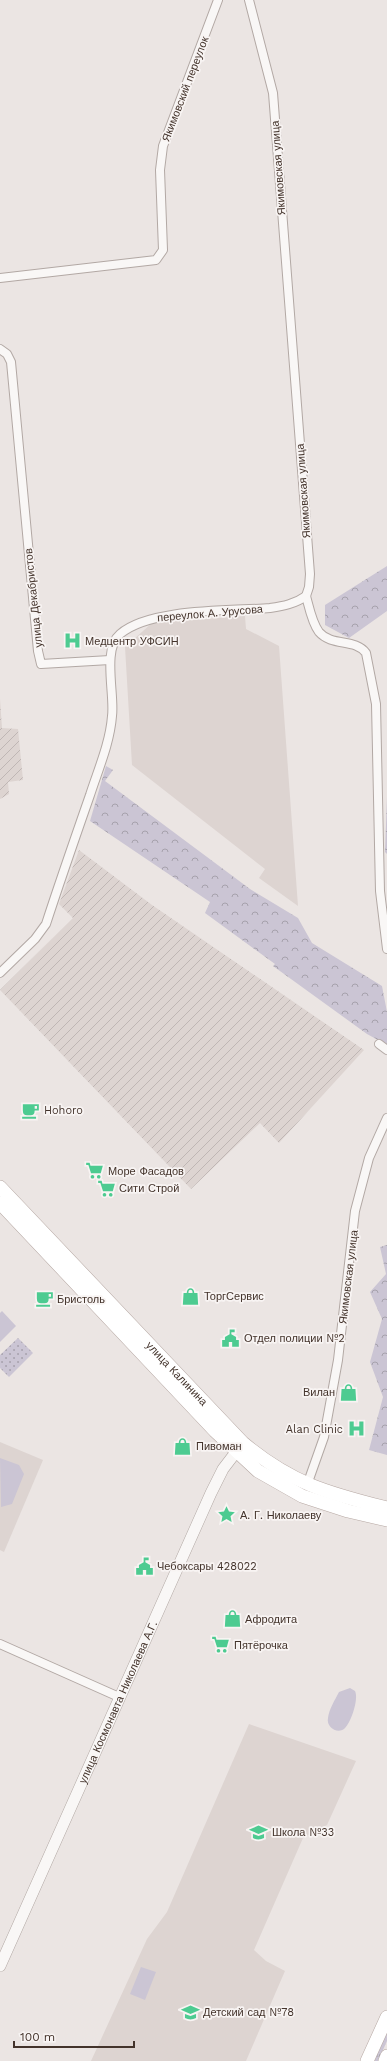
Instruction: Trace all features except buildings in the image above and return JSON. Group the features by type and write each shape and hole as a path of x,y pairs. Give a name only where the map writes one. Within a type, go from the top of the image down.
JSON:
{"main road":[{"name":"улица Калинина","path":"0,1187 239,1447 258,1471 302,1496 348,1511 387,1520"},
{"name":"улица Калинина","path":"0,1203 239,1447 274,1468 307,1485 387,1508"},
{"path":"367,2061 387,2017"},
{"path":"385,2061 387,2056"}],"street":[{"name":"Якимовский переулок","path":"0,278 156,260 163,250 160,170 163,146 218,0"},
{"name":"Якимовская улица","path":"249,0 273,93 310,574 310,587 306,596"},
{"name":"улица Декабристов","path":"0,349 6,354 11,362 38,652 41,664 110,660"},
{"name":"переулок А. Урусова","path":"110,660 118,634 144,621 171,615 270,608 300,601 306,596"},
{"path":"306,596 318,631 337,643 356,644 366,653 376,704 380,891 387,949"},
{"path":"0,973 43,930 98,771 112,717 110,660"},
{"path":"379,1044 387,1050"},
{"name":"Якимовская улица","path":"307,1485 324,1437 338,1360 356,1211 370,1158 387,1118"},
{"name":"улица Космонавта Николаева А.Г.","path":"0,1966 210,1493 239,1447"},
{"path":"0,1644 119,1697"}],"shaded area":[{"path":"245,616 246,629 279,646 298,906 259,878 265,869 132,765 125,647 152,623"},
{"path":"0,699 2,728 18,729 23,780 8,782 9,794 0,799"},
{"path":"79,850 152,905 364,1050 279,1143 260,1123 191,1189 0,990 73,918 59,904"},
{"path":"0,1442 43,1460 4,1552 0,1550"},
{"path":"249,1724 356,1761 327,1825 303,1838 254,1950 266,1961 285,1971 246,2061 91,2061 147,1939 167,1912"}],"green space":[{"path":"387,566 387,611 349,638 325,625 325,605"},
{"path":"106,766 113,770 105,781 250,889 298,918 312,943 382,986 387,1012 387,1045 367,1034 273,966 275,964 205,913 210,902 90,821"},
{"path":"387,797 387,854 385,852"},
{"path":"387,1245 387,1455 369,1450 383,1397 370,1362 382,1319 370,1292 386,1274 380,1247"},
{"path":"2,1311 16,1326 0,1342 0,1313"},
{"path":"18,1338 33,1353 9,1377 0,1368 0,1355"},
{"path":"0,1458 19,1465 24,1474 12,1504 1,1507"},
{"path":"350,1688 355,1691 356,1695 354,1711 347,1726 338,1731 330,1727 328,1718 332,1705 339,1692"},
{"path":"141,1967 156,1972 145,2000 130,1994"},
{"path":"387,2032 387,2041 378,2061 374,2061"}],"place":[{"name":"Медцентр УФСИН","path":"72,641"},
{"name":"Hohoro","path":"31,1110"},
{"name":"Море Фасадов","path":"95,1171"},
{"name":"Сити Строй","path":"106,1188"},
{"name":"ТоргСервис","path":"191,1296"},
{"name":"Бристоль","path":"44,1299"},
{"name":"Отдел полиции №2","path":"231,1338"},
{"name":"Вилан","path":"348,1392"},
{"name":"Alan Clinic","path":"356,1429"},
{"name":"Пивоман","path":"183,1446"},
{"name":"А. Г. Николаеву","path":"227,1515"},
{"name":"Чебоксары 428022","path":"144,1566"},
{"name":"Афродита","path":"232,1619"},
{"name":"Пятёрочка","path":"221,1645"},
{"name":"Школа №33","path":"259,1832"},
{"name":"Детский сад №78","path":"190,2012"}]}
